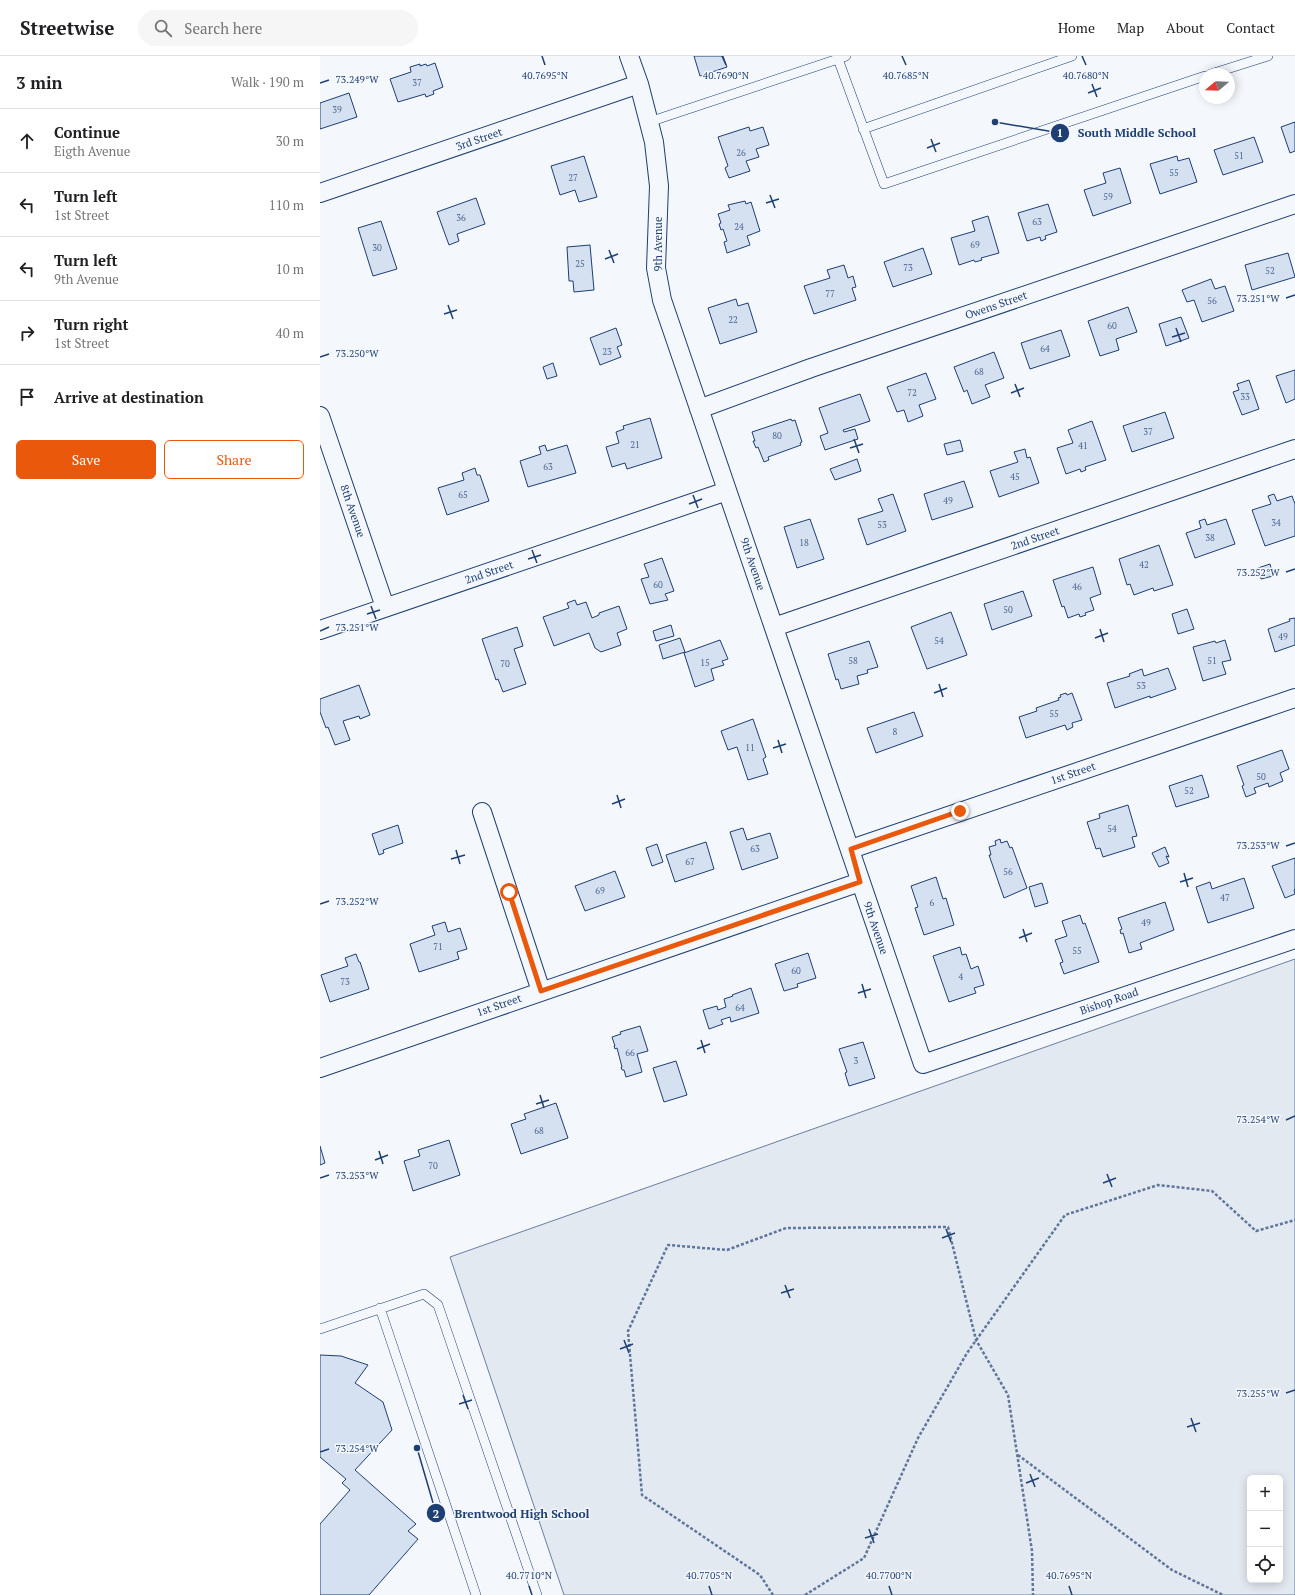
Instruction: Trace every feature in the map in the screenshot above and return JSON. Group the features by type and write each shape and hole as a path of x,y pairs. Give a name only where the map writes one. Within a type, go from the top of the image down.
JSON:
{"street":[{"name":"9th Avenue","path":"629,56 639,84 654,142 659,186 656,268 662,300 851,849 860,882 923,1064"},
{"name":"3rd Street","path":"320,193 639,84"},
{"name":"Owens Street","path":"699,409 810,368 1295,204"},
{"name":"8th Avenue","path":"320,416 385,607"},
{"name":"2nd Street","path":"774,627 1295,449"},
{"name":"2nd Street","path":"320,630 727,491"},
{"name":"1st Street","path":"851,849 1295,698"},
{"path":"482,812 541,991"},
{"name":"1st Street","path":"320,1068 860,882"},
{"name":"Bishop Road","path":"923,1064 1295,939"}],"lane":[{"path":"863,129 1072,56"},
{"path":"1230,68 1268,56"},
{"path":"649,122 842,58 863,129 884,184 1199,78"},
{"path":"320,1329 424,1294 438,1305 537,1595"},
{"path":"380,1308 476,1595"}],"path":[{"path":"805,1595 864,1558 918,1438 967,1353 1065,1215 1158,1185 1212,1191 1256,1231 1295,1220"},
{"path":"773,1595 760,1575 642,1495 628,1331 668,1245 727,1250 786,1228 948,1227 976,1340 1008,1395 1032,1551 1033,1595"},
{"path":"1018,1455 1172,1570 1223,1595"}],"shaded area":[{"path":"1295,959 1295,1595 564,1595 450,1257"}],"building":[{"path":"694,56 723,56 727,67 700,76"},
{"path":"435,63 443,87 433,91 434,94 426,97 425,94 398,102 390,79 411,72 410,67 420,64 420,66 426,64 427,66"},
{"path":"349,93 357,117 320,129 320,103"},
{"path":"1295,122 1295,151 1290,153 1281,127"},
{"path":"749,127 750,131 763,127 769,145 756,149 759,157 746,161 750,171 729,178 725,168 728,166 718,137"},
{"path":"1254,137 1263,162 1223,175 1214,150"},
{"path":"584,156 597,197 579,202 575,190 560,195 551,166"},
{"path":"1177,156 1178,161 1189,158 1197,182 1160,194 1150,164"},
{"path":"1120,168 1131,203 1093,216 1084,190 1106,183 1103,173"},
{"path":"476,198 485,224 457,234 459,241 449,245 437,212"},
{"path":"745,201 746,204 751,202 760,231 747,236 750,245 727,253 724,242 727,241 723,229 721,230 719,224 721,223 718,214 730,210 728,205"},
{"path":"1048,204 1057,232 1045,236 1046,239 1041,241 1040,237 1027,241 1018,213"},
{"path":"988,216 999,253 981,258 982,260 975,262 974,260 959,265 951,238 975,231 972,221"},
{"path":"381,221 397,269 373,276 358,228"},
{"path":"590,245 594,290 574,292 573,281 569,281 567,247"},
{"path":"923,248 932,274 893,287 884,262"},
{"path":"1288,253 1295,277 1252,290 1245,265"},
{"path":"844,265 848,278 853,276 856,287 852,288 856,300 814,314 804,286 830,278 827,270"},
{"path":"1211,279 1215,289 1225,286 1234,311 1202,322 1194,300 1187,302 1182,290"},
{"path":"736,299 738,306 748,303 757,332 720,344 708,308"},
{"path":"1128,307 1137,332 1116,339 1119,350 1100,356 1088,321"},
{"path":"1181,317 1189,338 1166,346 1159,324"},
{"path":"616,328 622,345 617,347 621,357 600,365 590,338"},
{"path":"1061,330 1070,356 1030,369 1021,343"},
{"path":"994,352 1004,378 985,385 990,397 972,404 967,390 964,392 954,367"},
{"path":"553,363 557,376 547,379 543,367"},
{"path":"1295,370 1295,399 1286,403 1276,376"},
{"path":"926,373 936,399 919,405 923,416 908,422 904,410 897,412 887,387"},
{"path":"1249,380 1259,409 1242,415 1233,392 1239,390 1237,384"},
{"path":"860,394 870,421 843,430 844,432 855,429 858,439 825,450 820,436 828,433 819,408"},
{"path":"1165,412 1174,438 1132,452 1123,426"},
{"path":"650,418 662,458 627,469 625,463 612,467 606,447 619,443 616,432 624,429 623,426"},
{"path":"791,419 792,421 795,420 802,442 800,443 801,445 768,457 769,460 764,462 758,447 756,448 753,441 755,441 752,432"},
{"path":"1092,421 1106,460 1085,467 1086,470 1081,472 1080,469 1066,474 1057,448 1073,443 1068,430"},
{"path":"960,440 963,451 947,455 944,444"},
{"path":"545,445 547,451 567,445 576,473 528,487 520,461 541,454 539,447"},
{"path":"1025,449 1027,458 1030,457 1039,483 999,497 990,471 1018,462 1014,452"},
{"path":"857,459 861,471 835,480 830,469"},
{"path":"475,468 477,475 480,475 489,501 447,515 438,488 464,480 462,473"},
{"path":"964,481 973,507 932,520 924,494"},
{"path":"893,494 906,531 867,545 858,519 883,511 878,499"},
{"path":"1274,494 1277,501 1292,496 1295,504 1295,536 1265,546 1252,510 1271,504 1268,496"},
{"path":"810,519 824,559 797,568 784,527"},
{"path":"1205,519 1207,525 1226,519 1235,544 1195,558 1186,533 1201,528 1199,521"},
{"path":"1159,545 1173,585 1154,591 1153,588 1134,595 1130,584 1127,585 1119,559"},
{"path":"662,558 674,591 665,594 668,600 650,604 641,579 649,577 644,564"},
{"path":"1270,564 1273,576 1261,579 1258,568"},
{"path":"1093,567 1101,594 1090,598 1094,610 1085,613 1086,615 1080,617 1079,614 1068,618 1064,606 1062,607 1053,580"},
{"path":"1023,591 1032,616 992,630 984,604"},
{"path":"575,600 577,605 586,602 592,618 599,615 599,613 619,606 627,629 617,633 621,645 601,652 595,648 589,633 554,646 543,617 569,608 567,603"},
{"path":"1187,609 1194,629 1178,634 1172,614"},
{"path":"951,612 967,655 927,669 911,627"},
{"path":"1295,618 1295,645 1275,652 1268,629 1290,621 1289,619"},
{"path":"671,625 674,636 656,641 653,631"},
{"path":"517,627 523,646 514,649 526,684 503,692 498,679 496,680 482,639"},
{"path":"680,638 685,652 663,659 659,645"},
{"path":"720,640 728,659 722,661 724,665 711,669 714,680 695,687 684,653"},
{"path":"1225,640 1231,660 1222,662 1226,674 1203,681 1193,647"},
{"path":"869,641 878,667 867,670 868,673 857,676 859,684 841,689 838,679 836,680 828,654"},
{"path":"1168,668 1176,689 1115,708 1107,683 1130,676 1129,674 1142,669 1144,676"},
{"path":"359,685 370,715 360,719 359,716 343,721 350,740 335,745 320,712 320,699"},
{"path":"1066,693 1067,695 1072,693 1082,720 1072,723 1073,727 1067,730 1065,725 1026,738 1019,717 1037,711 1036,708 1059,700 1058,698 1061,697 1060,695"},
{"path":"914,712 923,736 876,753 867,728"},
{"path":"753,719 766,757 763,759 768,774 748,780 737,747 728,750 721,731"},
{"path":"1282,750 1289,769 1280,773 1283,781 1269,787 1268,783 1254,788 1256,793 1246,797 1242,786 1244,785 1237,766"},
{"path":"1202,775 1209,797 1176,807 1169,786"},
{"path":"1128,805 1137,836 1132,837 1135,847 1103,857 1100,848 1096,849 1087,822 1100,818 1099,814"},
{"path":"398,825 403,843 383,850 384,853 379,855 372,834"},
{"path":"743,828 747,840 770,833 778,858 742,870 730,832"},
{"path":"1000,839 1001,843 1007,841 1010,848 1012,847 1027,888 1004,898 989,855 991,855 989,847 996,845 995,841"},
{"path":"706,842 714,869 675,882 666,855"},
{"path":"657,844 663,862 652,866 646,848"},
{"path":"1165,847 1169,857 1166,856 1169,863 1159,867 1152,853"},
{"path":"1295,858 1295,894 1285,898 1272,866"},
{"path":"615,871 625,897 585,911 575,886"},
{"path":"936,877 943,899 946,898 954,925 924,935 915,908 918,907 911,886"},
{"path":"1244,878 1254,908 1208,923 1196,887 1210,882 1212,889"},
{"path":"1042,883 1048,903 1035,907 1029,887"},
{"path":"1165,902 1174,930 1140,943 1142,949 1129,953 1123,933 1121,934 1120,930 1122,929 1118,918"},
{"path":"1080,915 1083,924 1085,923 1099,962 1064,974 1060,963 1063,962 1055,940 1067,936 1062,921"},
{"path":"445,922 448,932 460,928 467,949 457,952 459,959 419,972 410,944 435,935 432,926"},
{"path":"960,947 962,955 966,954 971,969 978,966 984,985 974,988 976,993 949,1002 933,956"},
{"path":"808,953 816,978 797,984 798,987 784,991 775,964"},
{"path":"356,954 369,989 330,1002 321,975 348,966 345,958"},
{"path":"751,988 759,1013 731,1022 730,1017 721,1020 723,1024 709,1029 703,1010 717,1006 718,1010 726,1007 724,999"},
{"path":"640,1026 648,1051 637,1054 642,1072 626,1077 624,1070 622,1070 617,1048 615,1049 612,1037 621,1034 620,1032"},
{"path":"863,1042 875,1078 849,1086 845,1073 847,1072 839,1049"},
{"path":"676,1061 687,1095 664,1102 653,1068"},
{"path":"556,1103 568,1138 521,1154 511,1124 526,1119 524,1114"},
{"path":"449,1140 460,1175 413,1191 404,1161 420,1156 418,1150"},
{"path":"320,1146 325,1163 320,1165"},
{"path":"320,1355 341,1356 368,1365 355,1383 383,1402 392,1430 355,1470 416,1524 408,1531 418,1539 369,1595 320,1595 320,1524 350,1490 342,1483 346,1479 320,1457"}],"place":[{"name":"South Middle School","path":"995,122"},
{"name":"Brentwood High School","path":"417,1448"}],"route":[{"path":"509,892 541,991 860,882 851,849 960,811"}]}
